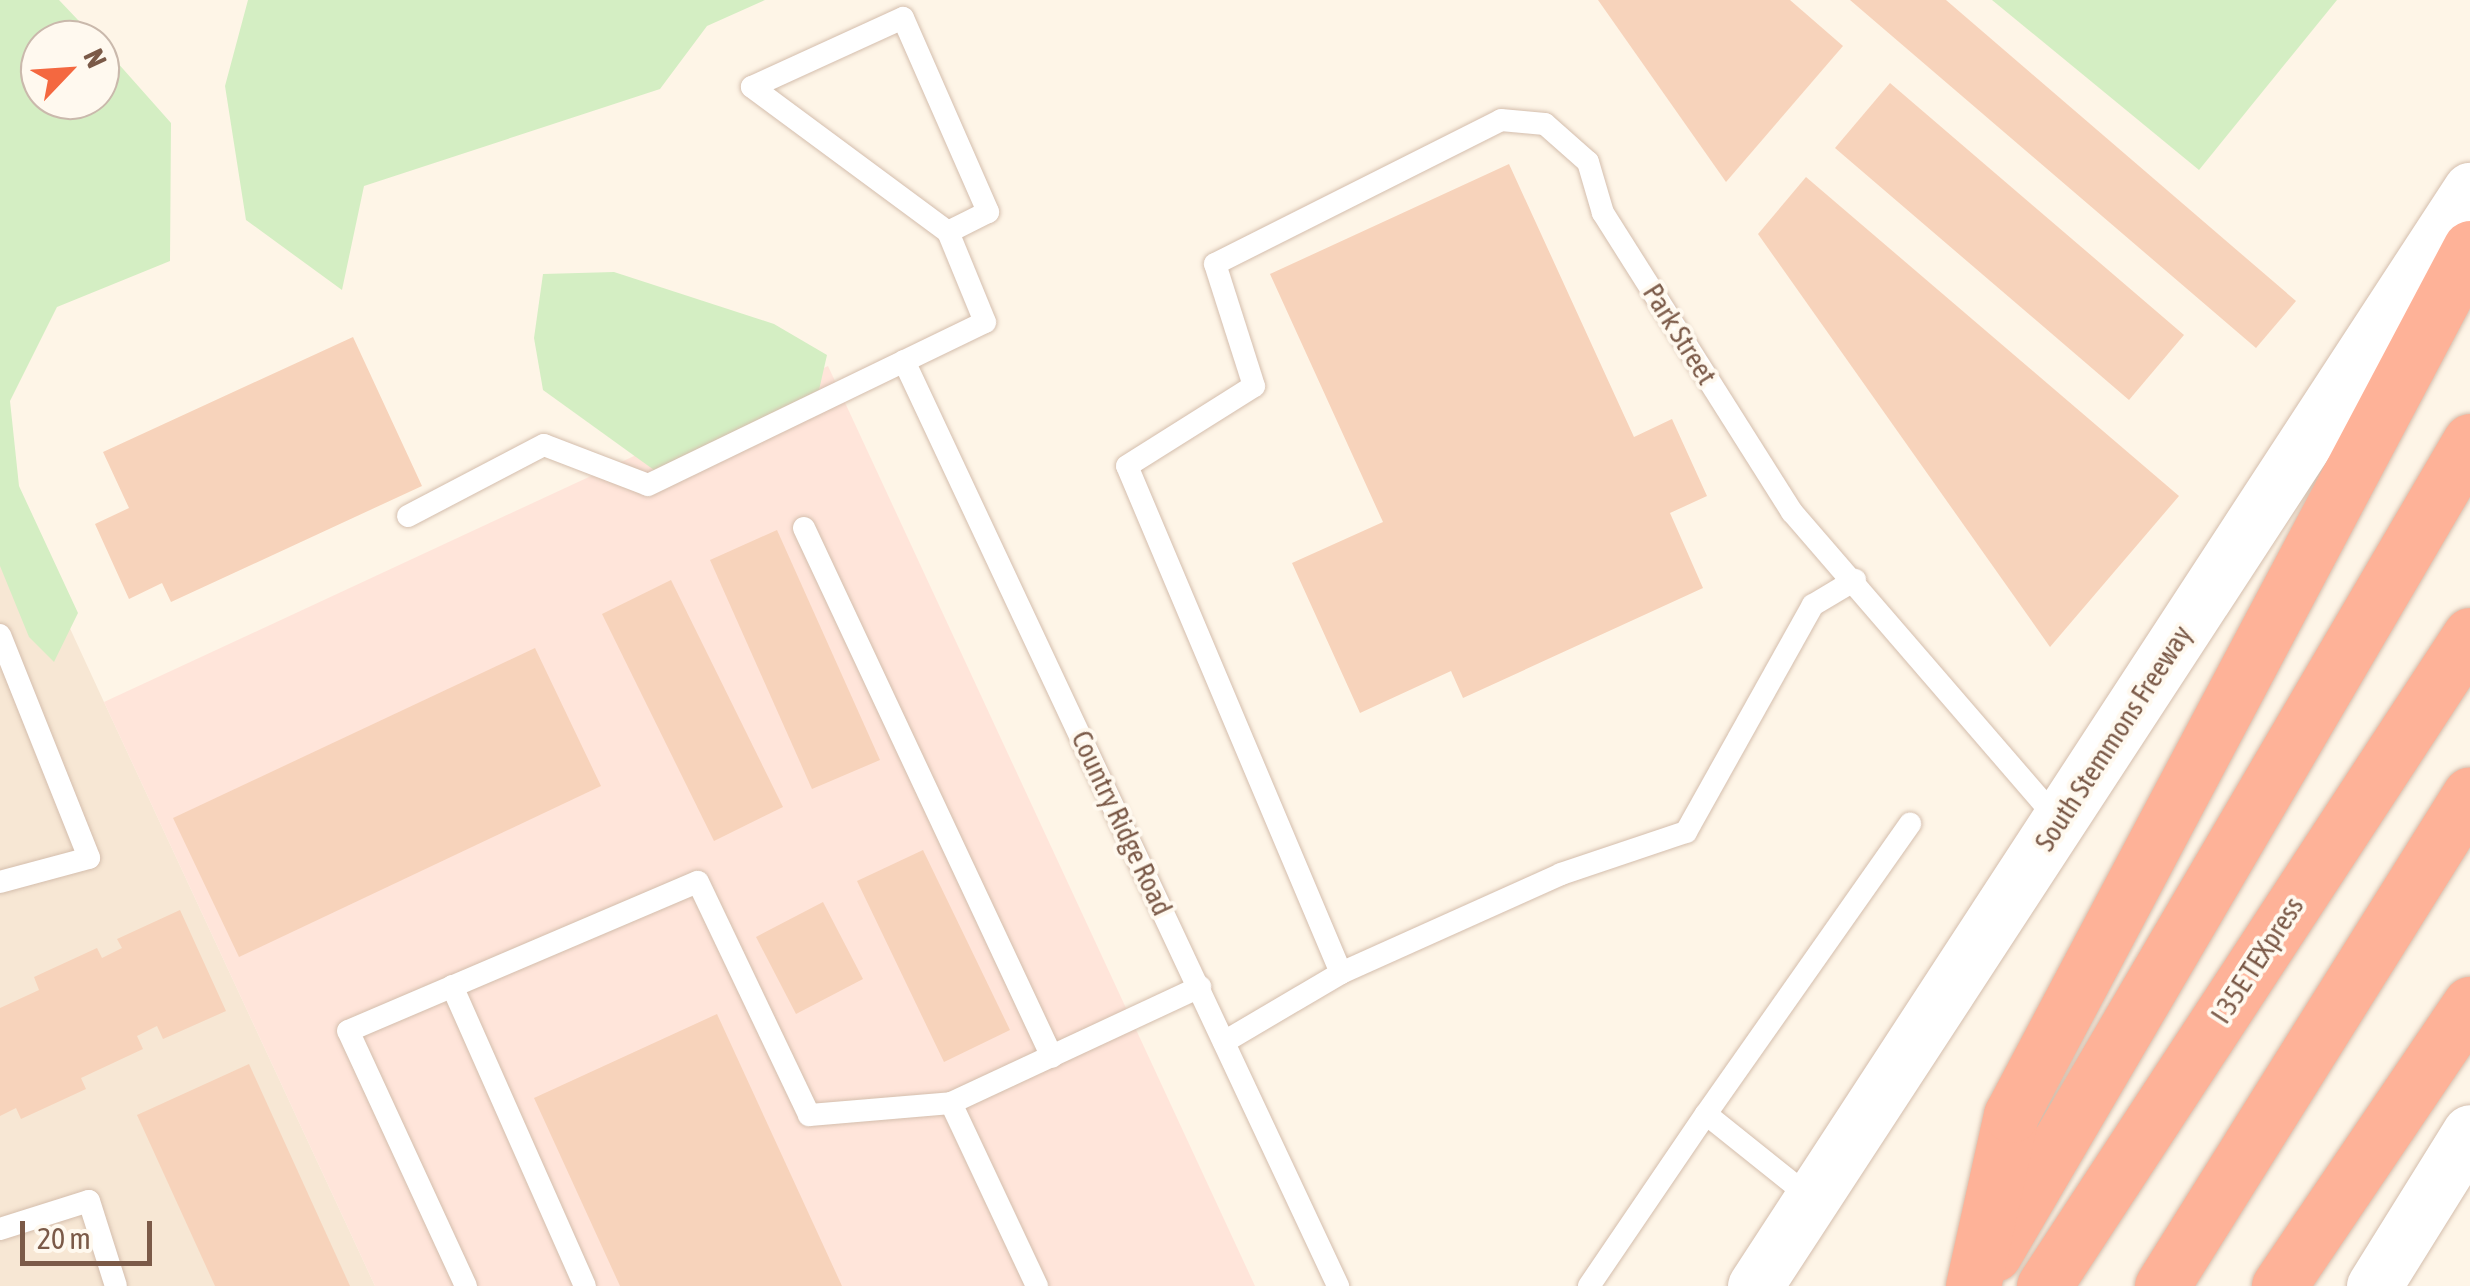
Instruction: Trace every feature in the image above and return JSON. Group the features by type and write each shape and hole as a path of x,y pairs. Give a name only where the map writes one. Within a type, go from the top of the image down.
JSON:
{"highway":[{"path":"1974,1286 2011,1115 2470,248"},
{"path":"1974,1286 2470,441"},
{"name":"I 35E TEXpress","path":"2044,1286 2470,635"},
{"path":"2162,1286 2470,794"},
{"path":"2278,1286 2470,1004"}],"main road":[{"name":"South Stemmons Freeway","path":"1756,1286 2470,190"},
{"path":"2374,1286 2470,1132"}],"lane":[{"path":"408,516 544,444 648,485 985,322 948,232 752,87 903,18 988,212 948,232"},
{"name":"Park Street","path":"1341,973 1127,466 1254,386 1216,264 1501,120 1545,124 1588,162 1603,213 1792,512 1855,580 2059,821"},
{"name":"Country Ridge Road","path":"904,361 1338,1286"},
{"path":"804,528 1052,1056"},
{"path":"1224,1042 1341,973 1561,874 1686,832 1813,605 1855,580"},
{"path":"0,635 90,858 0,882"},
{"path":"1589,1286 1910,824"},
{"path":"466,1286 348,1031 698,882 809,1115 952,1103 1200,987"},
{"path":"452,986 585,1286"},
{"path":"952,1103 1037,1286"},
{"path":"1706,1114 1812,1199"},
{"path":"0,1229 89,1201 116,1286"}],"shaded area":[{"path":"828,366 1255,1286 375,1286 104,702"},
{"path":"0,477 104,702 375,1286 0,1286"}],"green space":[{"path":"0,0 59,0 78,20 20,20 20,120 120,120 120,66 171,123 170,261 57,307 10,401 19,486 78,613 54,662 29,637 0,566"},
{"path":"248,0 765,0 707,26 660,89 364,186 342,290 246,220 225,86"},
{"path":"1992,0 2337,0 2199,170"},
{"path":"614,272 774,324 827,355 819,390 654,470 543,390 534,338 543,274"}],"building":[{"path":"1598,0 1790,0 1843,46 1726,182"},
{"path":"1850,0 1946,0 2296,301 2256,348"},
{"path":"1890,83 2184,335 2129,400 1835,148"},
{"path":"1509,164 1634,437 1672,419 1707,496 1670,513 1703,588 1463,698 1451,671 1360,713 1292,563 1383,522 1270,274"},
{"path":"1806,177 2179,496 2050,647 1758,234"},
{"path":"353,337 422,486 171,602 162,583 129,599 95,524 129,508 103,452"},
{"path":"777,530 880,760 812,789 710,560"},
{"path":"671,580 783,807 714,841 602,614"},
{"path":"535,648 601,786 239,957 173,818"},
{"path":"923,850 1010,1030 944,1062 857,881"},
{"path":"823,902 863,979 796,1014 756,937"},
{"path":"180,910 226,1011 163,1039 157,1026 137,1036 143,1049 81,1078 86,1089 21,1119 16,1108 0,1116 0,1008 39,990 34,977 97,948 102,958 122,948 117,939"},
{"path":"717,1014 842,1286 620,1286 534,1098"},
{"path":"249,1064 350,1286 215,1286 137,1115"}]}
